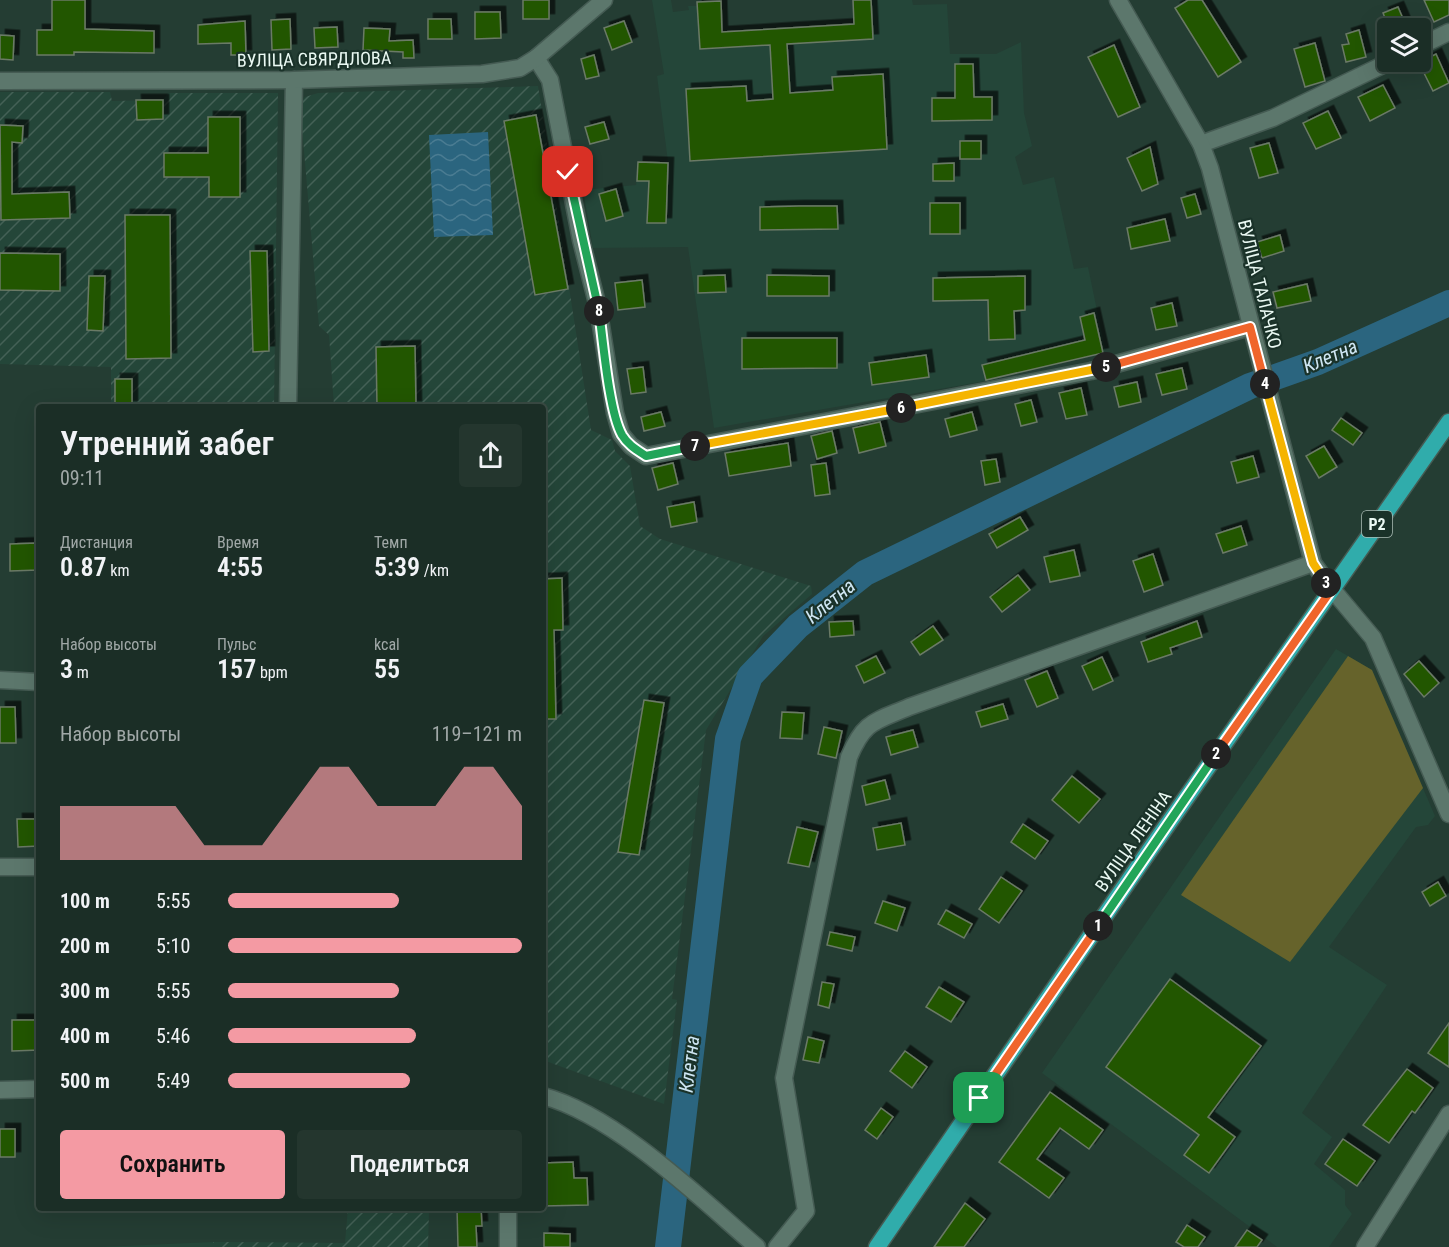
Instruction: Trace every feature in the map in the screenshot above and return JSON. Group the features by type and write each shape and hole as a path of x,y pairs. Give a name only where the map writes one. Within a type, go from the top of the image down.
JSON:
{"main road":[{"name":"ВУЛІЦА ЛЕНІНА","path":"877,1247 1449,422"}],"street":[{"name":"ВУЛІЦА СВЯРДЛОВА","path":"0,81 294,80 482,74 520,68 536,58 604,0"},
{"name":"ВУЛІЦА ТАЛАЧКО","path":"1118,0 1202,143 1313,563 1320,577 1373,638 1449,814"},
{"path":"1431,41 1449,32"},
{"path":"536,58 550,80 581,240 598,307 615,413 621,434 631,446 646,456 1091,371 1250,327"},
{"path":"1202,143 1269,119 1377,68"},
{"path":"288,404 294,80"},
{"path":"777,1247 806,1211 784,1078 849,757 860,732 877,721 909,707 1313,563"},
{"path":"0,680 36,682"},
{"path":"0,867 36,867"},
{"path":"0,1090 36,1089"},
{"path":"546,1097 596,1118 663,1168 757,1247"},
{"path":"1365,1247 1449,1114"},
{"path":"508,1211 508,1247"}],"shaded area":[{"path":"652,0 671,0 673,12 689,10 688,6 697,6 697,2 721,1 723,32 854,24 853,0 912,0 913,5 947,4 950,54 996,54 1021,42 1024,113 1032,146 1015,157 1023,185 1054,177 1074,269 1088,267 1105,349 1103,353 986,381 714,428 688,247 593,248 583,190 636,185 638,162 668,162 657,76 664,74"},
{"path":"538,86 591,430 612,440 615,451 630,466 640,526 660,539 811,586 812,594 763,636 706,730 672,999 677,1000 664,1104 546,1061 546,404 334,404 329,335 319,326 300,104 305,97 318,93"},
{"path":"0,92 110,92 112,101 163,100 168,93 278,93 274,404 111,404 111,367 0,364"},
{"path":"1336,649 1372,670 1435,816 1428,825 1416,827 1329,947 1387,985 1302,1113 1332,1137 1314,1164 1345,1190 1345,1205 1352,1214 1329,1247 1277,1247 1042,1073"},
{"path":"1348,656 1372,670 1423,788 1290,962 1181,895"},
{"path":"348,1211 429,1211 428,1247 213,1247 213,1242 345,1243"},
{"path":"213,1242 213,1247 99,1247"}],"water":[{"path":"488,132 493,235 434,237 429,135"}],"building":[{"path":"52,0 85,0 85,29 154,31 154,53 74,52 74,55 37,55 37,30 52,30"},
{"path":"523,0 549,0 549,19 523,19"},
{"path":"853,0 871,0 873,39 787,44 790,93 833,90 832,77 883,74 887,149 690,161 686,89 746,86 747,101 773,99 770,45 700,49 697,2 721,1 722,32 854,24"},
{"path":"1188,0 1202,0 1241,62 1218,77 1175,8"},
{"path":"1424,0 1449,0 1449,15 1434,22"},
{"path":"1398,7 1403,18 1385,18 1383,13"},
{"path":"475,12 500,12 501,38 475,39"},
{"path":"290,19 291,49 272,50 271,20"},
{"path":"428,19 451,19 452,39 428,39"},
{"path":"245,21 246,55 231,55 231,43 198,44 198,25"},
{"path":"624,21 632,42 612,50 604,28"},
{"path":"337,27 338,47 315,48 314,28"},
{"path":"364,28 390,29 389,41 413,40 414,58 403,58 403,52 363,50"},
{"path":"1359,30 1366,57 1346,62 1342,45 1349,44 1346,34"},
{"path":"0,35 14,36 13,60 0,59"},
{"path":"1315,43 1325,81 1305,87 1294,49"},
{"path":"1114,45 1140,107 1118,117 1088,57"},
{"path":"1436,54 1449,83 1433,91 1424,72 1431,72 1431,57"},
{"path":"594,55 599,76 586,79 581,59"},
{"path":"955,64 973,64 974,97 992,97 992,120 932,121 932,98 955,98"},
{"path":"1383,85 1395,108 1370,121 1358,97"},
{"path":"136,100 163,100 163,119 137,120"},
{"path":"1328,111 1341,138 1316,149 1303,123"},
{"path":"536,115 568,289 535,295 504,121"},
{"path":"208,117 240,117 240,197 209,197 209,177 164,177 164,153 208,153"},
{"path":"604,122 609,139 590,144 585,127"},
{"path":"0,125 23,126 22,143 12,142 12,194 69,192 70,218 1,220"},
{"path":"960,141 981,141 981,159 960,159"},
{"path":"1269,143 1278,173 1259,178 1250,148"},
{"path":"1150,147 1158,184 1142,191 1127,158"},
{"path":"638,162 668,163 666,223 647,223 649,181 637,181"},
{"path":"954,163 954,181 933,181 933,164"},
{"path":"616,189 623,216 606,221 599,194"},
{"path":"1195,194 1201,214 1187,218 1181,198"},
{"path":"930,203 960,203 960,234 930,234"},
{"path":"837,206 838,229 760,230 760,207"},
{"path":"125,215 170,215 171,358 126,359"},
{"path":"1165,219 1170,241 1131,249 1127,228"},
{"path":"1280,235 1284,251 1262,258 1257,242"},
{"path":"250,251 267,251 269,351 253,352"},
{"path":"0,253 60,254 60,291 0,290"},
{"path":"725,275 726,292 698,293 698,276"},
{"path":"767,275 829,276 829,296 767,296"},
{"path":"89,276 105,276 103,331 87,330"},
{"path":"1025,276 1025,310 1014,311 1015,339 989,340 988,300 933,301 933,278"},
{"path":"642,280 645,307 618,310 615,283"},
{"path":"1307,284 1311,301 1277,308 1273,292"},
{"path":"1172,303 1177,326 1156,330 1151,308"},
{"path":"1094,313 1103,353 986,380 982,365 1085,340 1080,317"},
{"path":"742,338 837,338 837,368 742,369"},
{"path":"415,346 416,404 377,404 376,347"},
{"path":"926,355 929,377 872,385 869,363"},
{"path":"643,367 646,392 631,394 627,369"},
{"path":"1182,368 1187,389 1162,395 1156,374"},
{"path":"115,379 132,379 132,404 115,404"},
{"path":"1137,382 1141,402 1119,407 1114,387"},
{"path":"1081,388 1087,415 1066,419 1059,393"},
{"path":"1031,400 1037,422 1021,426 1015,404"},
{"path":"661,412 665,426 644,431 641,417"},
{"path":"972,412 977,430 950,437 945,419"},
{"path":"1341,418 1362,433 1353,445 1332,430"},
{"path":"880,422 886,446 859,453 853,428"},
{"path":"832,431 837,453 817,459 811,436"},
{"path":"788,443 791,466 729,476 725,453"},
{"path":"1324,446 1337,467 1319,478 1306,456"},
{"path":"1253,456 1259,477 1237,483 1231,462"},
{"path":"996,459 1000,482 985,485 981,461"},
{"path":"673,463 678,484 658,490 652,468"},
{"path":"826,463 830,494 815,496 811,465"},
{"path":"694,502 697,522 671,527 667,507"},
{"path":"1020,517 1028,530 997,548 989,534"},
{"path":"1241,526 1247,545 1223,553 1216,534"},
{"path":"36,543 36,570 10,571 10,544"},
{"path":"1074,550 1080,576 1050,582 1044,557"},
{"path":"1153,554 1163,585 1144,592 1133,561"},
{"path":"1018,575 1030,590 1002,612 990,597"},
{"path":"562,578 563,630 554,630 556,719 546,719 546,579"},
{"path":"853,621 854,635 830,637 829,622"},
{"path":"1197,621 1202,637 1170,648 1172,654 1148,662 1141,642"},
{"path":"933,626 943,640 920,655 911,642"},
{"path":"876,656 885,673 864,683 856,666"},
{"path":"1102,657 1113,681 1093,690 1082,666"},
{"path":"1419,661 1439,683 1424,697 1404,674"},
{"path":"1047,671 1058,698 1037,707 1025,680"},
{"path":"644,700 664,703 639,855 618,852"},
{"path":"1003,704 1008,719 981,727 976,712"},
{"path":"0,707 15,707 16,743 0,743"},
{"path":"782,712 804,713 802,739 780,738"},
{"path":"824,727 842,731 836,758 818,754"},
{"path":"913,730 918,747 891,755 886,737"},
{"path":"1072,776 1100,799 1079,823 1052,800"},
{"path":"885,780 890,799 866,805 862,786"},
{"path":"17,819 36,819 36,846 18,847"},
{"path":"901,823 905,845 877,850 873,828"},
{"path":"1023,824 1048,841 1035,859 1011,842"},
{"path":"797,827 818,832 809,867 788,863"},
{"path":"1001,877 1022,891 999,923 979,909"},
{"path":"1438,882 1446,896 1430,906 1422,892"},
{"path":"883,901 905,908 897,931 875,923"},
{"path":"946,910 972,924 964,938 938,924"},
{"path":"830,932 855,937 852,951 827,945"},
{"path":"1170,979 1261,1046 1208,1117 1235,1137 1209,1173 1184,1155 1199,1135 1106,1067"},
{"path":"822,982 834,984 829,1008 818,1005"},
{"path":"939,987 964,1002 951,1022 926,1007"},
{"path":"12,1020 36,1020 36,1050 12,1051"},
{"path":"1449,1023 1449,1067 1428,1053"},
{"path":"808,1037 824,1041 819,1063 803,1060"},
{"path":"905,1051 927,1067 912,1088 890,1071"},
{"path":"1407,1069 1433,1088 1415,1113 1412,1111 1389,1143 1363,1125"},
{"path":"1050,1092 1103,1130 1089,1149 1060,1128 1037,1159 1064,1178 1049,1198 999,1162"},
{"path":"881,1108 893,1117 877,1139 865,1130"},
{"path":"0,1129 15,1129 15,1157 0,1157"},
{"path":"1343,1139 1375,1161 1357,1186 1325,1164"},
{"path":"573,1162 574,1178 587,1178 588,1205 546,1206 546,1163"},
{"path":"965,1203 985,1219 964,1247 934,1247"},
{"path":"457,1211 481,1211 482,1226 476,1226 477,1247 458,1247"},
{"path":"1187,1225 1205,1237 1198,1247 1184,1247 1176,1242"},
{"path":"1247,1230 1262,1240 1257,1247 1235,1247"},
{"path":"544,1233 570,1234 570,1247 544,1247"}],"waterway":[{"name":"Клетна","path":"668,1247 728,739 750,676 798,626 865,573 1250,386 1318,362 1449,303"}],"route":[{"path":"568,172 581,240 598,307 615,413 621,434 631,446 646,456 1091,371 1250,327 1313,563 1320,577 1332,589 979,1098"}]}
